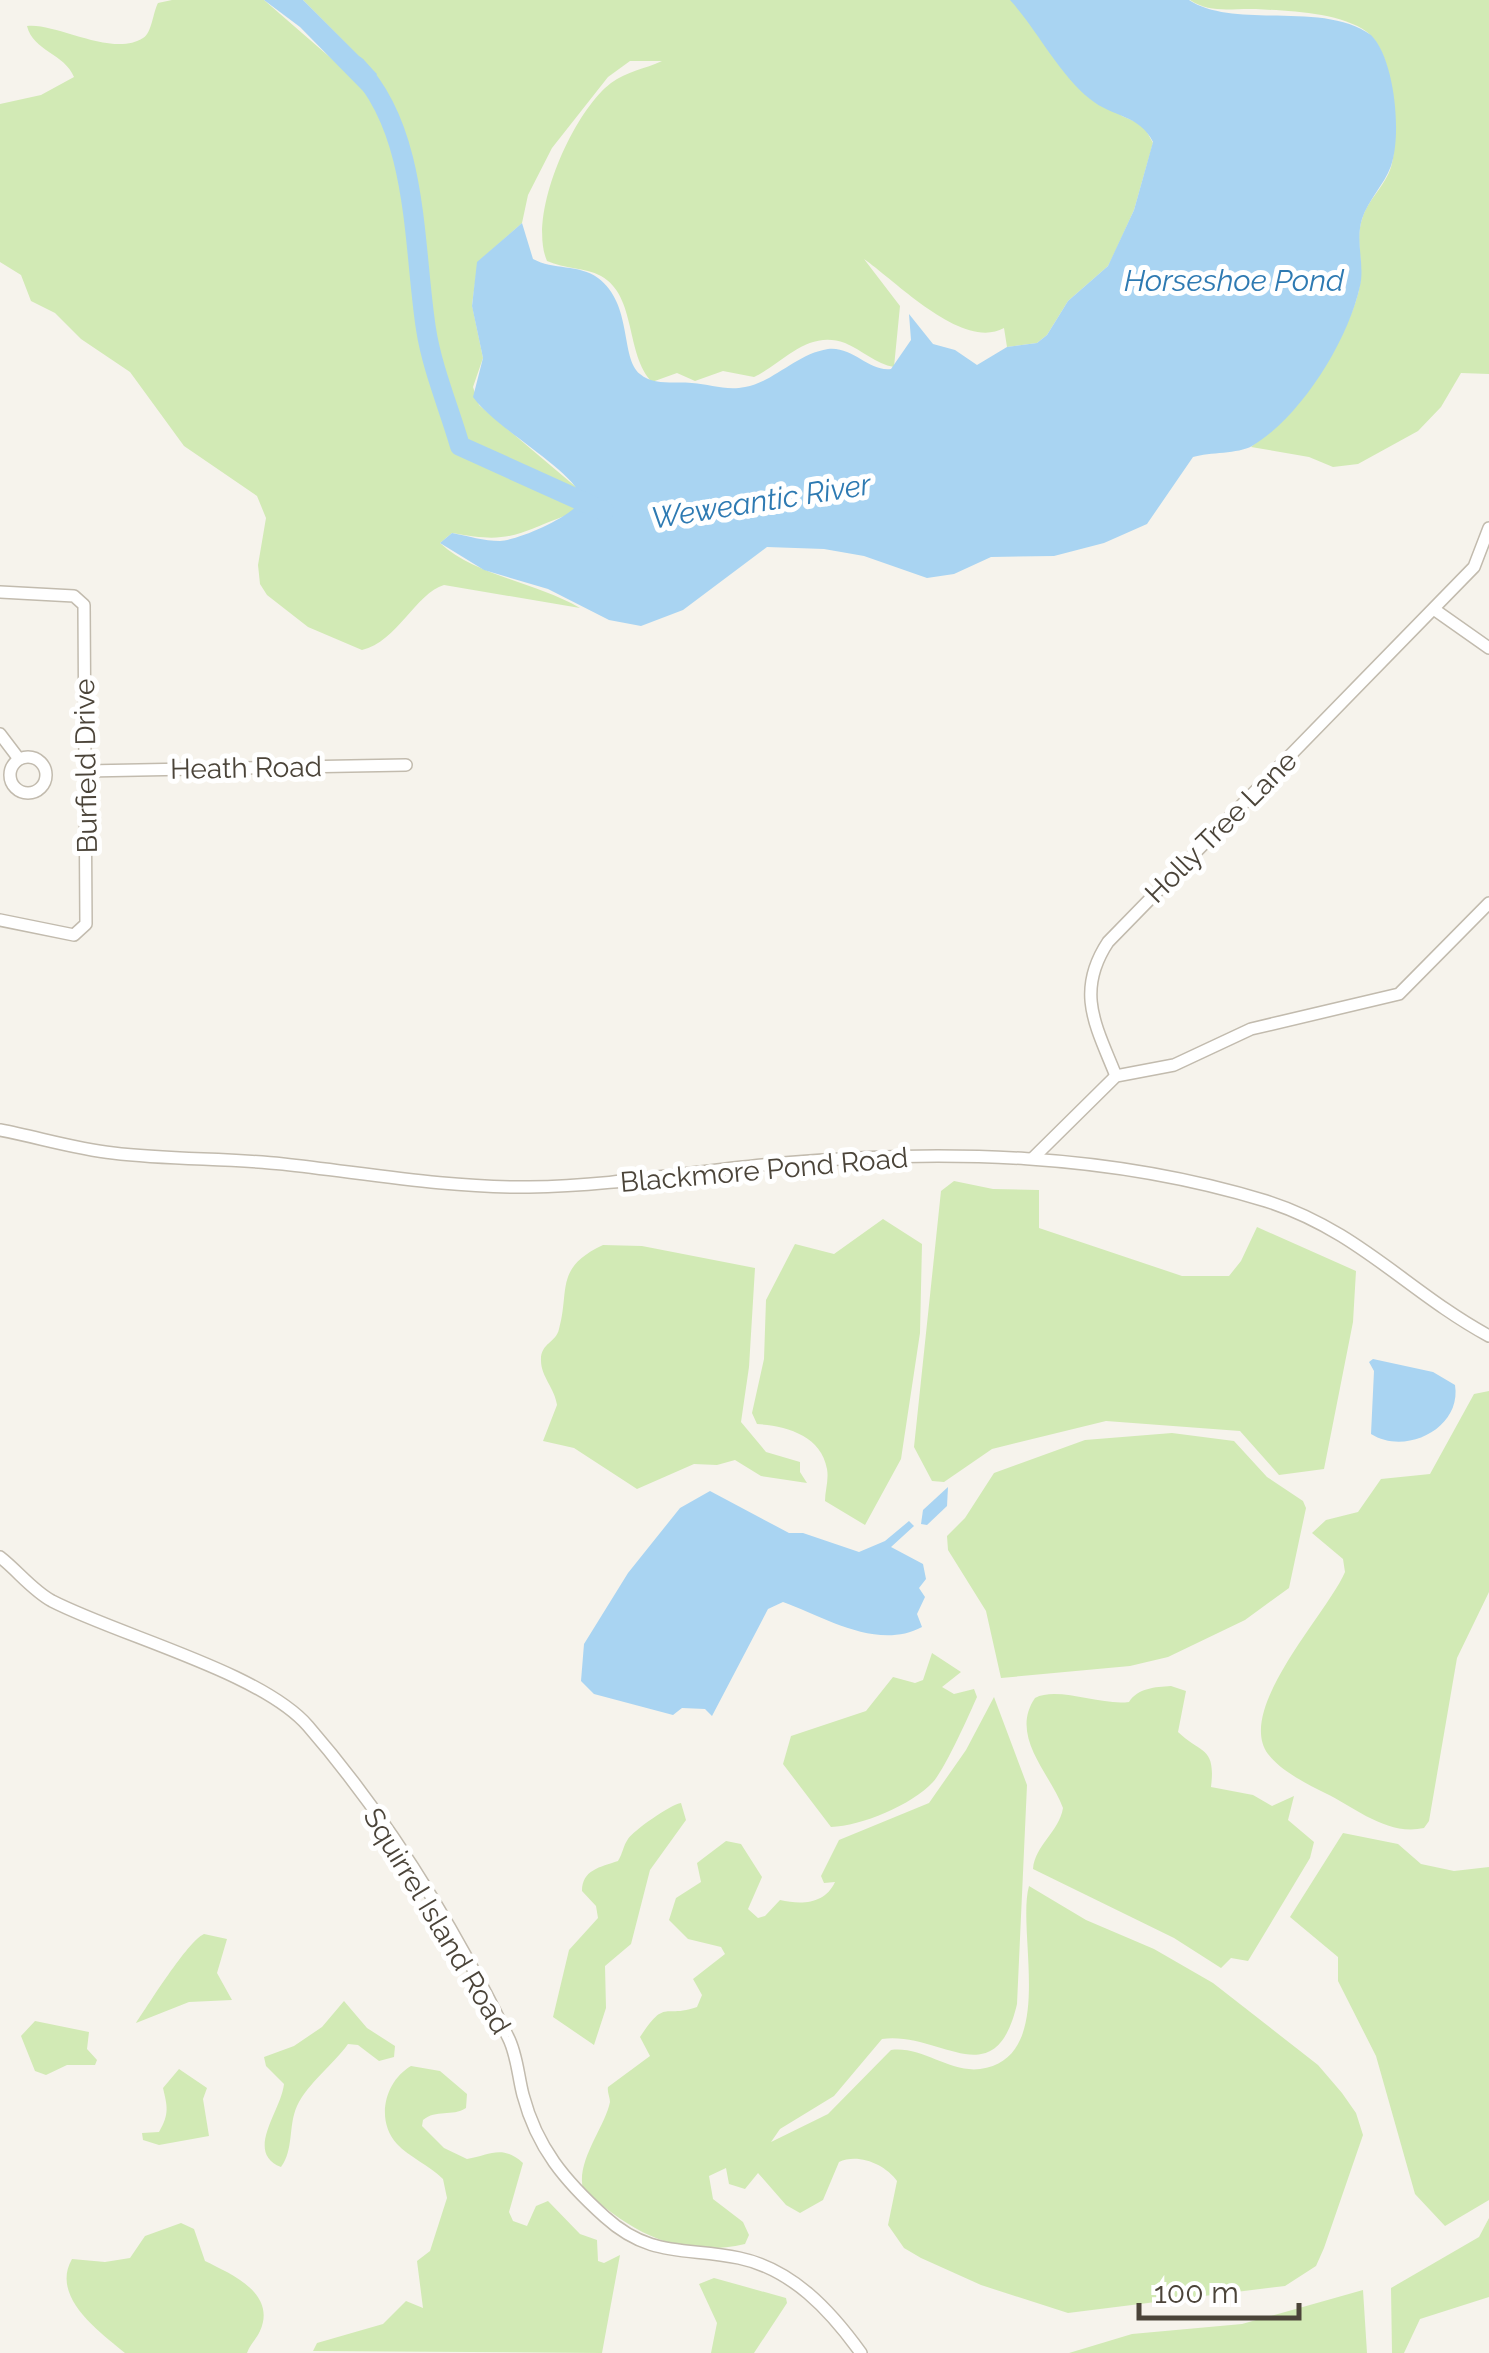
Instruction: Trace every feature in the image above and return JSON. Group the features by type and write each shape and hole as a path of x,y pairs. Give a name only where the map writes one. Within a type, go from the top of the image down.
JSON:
{"street":[{"name":"Holly Tree Lane","path":"1116,1076 1092,1016 1089,978 1108,942 1484,559 1489,528"},
{"name":"Burfield Drive","path":"0,592 81,599 85,613 88,916 81,932 64,936 0,920"},
{"path":"1434,610 1489,648"},
{"path":"0,734 19,759"},
{"name":"Heath Road","path":"86,771 406,766"},
{"path":"1033,1158 1116,1076 1174,1065 1250,1029 1399,994 1489,903"},
{"name":"Blackmore Pond Road","path":"0,1130 108,1153 512,1187 614,1182 864,1158 1033,1158 1115,1165 1198,1182 1322,1223 1370,1251 1429,1299 1489,1336"},
{"name":"Squirrel Island Road","path":"0,1557 53,1601 270,1697 305,1722 397,1849 476,1976 511,2042 537,2141 555,2167 609,2220 635,2239 676,2253 741,2258 786,2276 840,2325 861,2353"}],"green space":[{"path":"264,0 340,66 376,74 303,0 1017,0 1122,116 1143,125 1153,143 1134,210 1108,266 1068,301 1047,335 1037,343 1007,347 1004,328 988,333 950,322 864,259 900,306 894,367 845,343 819,340 796,349 754,377 723,371 695,381 677,373 652,382 638,356 626,311 612,285 595,273 547,261 542,241 548,192 582,117 611,83 662,61 630,61 608,77 552,148 528,195 522,223 478,262 472,305 483,358 473,387 479,405 576,487 582,498 573,513 515,535 489,538 452,533 440,543 488,571 580,608 444,585 424,597 386,638 362,650 308,627 267,595 260,584 258,565 266,518 257,496 184,446 130,372 81,339 55,313 31,301 21,275 0,262 0,104 41,95 74,77 64,63 36,41 27,26 100,42 131,43 146,35 158,3"},
{"path":"1190,0 1489,0 1489,374 1461,373 1441,407 1418,431 1358,464 1333,467 1309,457 1251,447 1318,373 1355,305 1361,275 1360,225 1390,170 1394,149 1393,93 1384,57 1367,32 1343,20 1298,12 1214,9"},
{"path":"954,1181 993,1189 1039,1190 1039,1228 1182,1276 1229,1276 1257,1227 1356,1271 1353,1322 1324,1469 1279,1475 1240,1431 1106,1421 992,1449 944,1482 932,1481 914,1447 941,1191"},
{"path":"883,1219 922,1244 920,1333 901,1459 865,1525 825,1501 827,1469 810,1440 790,1430 757,1424 752,1413 764,1359 766,1300 795,1244 834,1254"},
{"path":"603,1245 642,1246 755,1268 741,1422 766,1452 800,1462 800,1472 807,1483 761,1476 735,1460 717,1465 694,1464 637,1489 574,1448 543,1441 557,1405 543,1372 541,1355 559,1329 570,1271"},
{"path":"1489,1391 1489,1592 1457,1658 1429,1821 1424,1828 1397,1828 1360,1813 1280,1766 1268,1754 1261,1735 1264,1712 1287,1662 1345,1572 1343,1559 1312,1533 1326,1520 1358,1512 1381,1479 1430,1474 1474,1394"},
{"path":"1172,1433 1234,1441 1267,1477 1303,1501 1306,1508 1289,1588 1245,1620 1168,1657 1130,1666 1001,1678 986,1611 948,1550 947,1536 965,1518 994,1473 1085,1440"},
{"path":"932,1653 961,1672 942,1687 954,1694 974,1689 977,1697 944,1766 924,1790 899,1806 857,1823 831,1827 783,1764 791,1736 866,1711 893,1677 915,1683 923,1680"},
{"path":"1171,1686 1186,1691 1178,1732 1209,1757 1211,1787 1253,1795 1272,1806 1294,1796 1288,1820 1314,1842 1310,1858 1248,1961 1231,1958 1221,1968 1174,1938 1033,1869 1063,1808 1029,1740 1028,1712 1035,1698 1055,1694 1129,1702 1142,1691"},
{"path":"994,1697 1027,1785 1017,2004 1007,2032 995,2048 980,2054 963,2054 904,2039 882,2039 834,2096 780,2129 771,2142 828,2114 891,2050 914,2052 969,2069 1004,2060 1019,2043 1026,2019 1029,1886 1086,1920 1154,1949 1213,1983 1318,2065 1356,2113 1363,2135 1324,2248 1316,2266 1285,2286 1068,2313 981,2285 904,2248 888,2225 897,2181 886,2170 863,2160 839,2162 823,2200 800,2213 786,2205 758,2173 745,2189 729,2184 726,2168 709,2176 713,2199 743,2222 749,2235 745,2244 721,2248 698,2248 657,2239 620,2218 583,2189 587,2156 610,2102 608,2087 650,2056 640,2037 655,2017 697,2007 702,1995 693,1979 725,1954 721,1947 688,1939 669,1920 676,1898 701,1882 697,1863 726,1841 741,1844 762,1877 748,1909 758,1918 780,1900 819,1899 835,1882 824,1883 821,1876 839,1840 929,1803 966,1750"},
{"path":"681,1803 686,1820 650,1870 631,1944 605,1966 606,2008 594,2045 553,2017 569,1950 598,1918 596,1906 582,1891 585,1878 593,1870 618,1861 626,1842 637,1830"},
{"path":"1343,1833 1398,1844 1421,1864 1454,1871 1489,1867 1489,2200 1445,2226 1415,2194 1376,2056 1338,1981 1338,1957 1290,1917"},
{"path":"204,1934 227,1939 217,1973 232,2000 189,2002 136,2023 178,1961"},
{"path":"344,2001 367,2028 395,2046 394,2057 379,2061 358,2045 348,2044 297,2106 288,2153 281,2167 270,2160 265,2142 284,2084 266,2066 264,2057 294,2046 322,2027"},
{"path":"35,2021 89,2032 87,2049 97,2060 95,2065 67,2065 46,2075 35,2071 21,2036"},
{"path":"411,2066 440,2071 467,2094 466,2108 423,2120 422,2126 444,2148 467,2159 502,2152 523,2163 509,2212 513,2221 527,2226 536,2206 548,2201 580,2234 597,2240 598,2261 604,2263 620,2255 602,2353 313,2351 317,2343 383,2324 406,2301 423,2308 417,2261 430,2251 447,2198 443,2179 397,2144 386,2124 389,2091"},
{"path":"179,2069 207,2088 203,2099 209,2136 159,2145 143,2140 142,2133 159,2132 167,2110 163,2088"},
{"path":"1489,2218 1489,2297 1420,2319 1404,2353 1392,2353 1391,2288 1479,2237"},
{"path":"181,2223 194,2229 205,2261 227,2272 257,2296 264,2318 247,2353 125,2353 91,2324 73,2300 67,2287 72,2259 105,2262 130,2258 145,2236"},
{"path":"714,2278 786,2298 787,2303 754,2353 711,2353 717,2323 699,2284"},
{"path":"1363,2290 1367,2353 1069,2353 1132,2334 1242,2324"}],"water":[{"path":"264,0 303,0 377,74 365,93 300,27"},
{"name":"Horseshoe Pond","path":"1010,0 1189,0 1230,13 1329,19 1371,35 1379,46 1391,79 1396,117 1391,166 1362,219 1360,286 1345,330 1320,376 1288,417 1246,449 1193,457 1147,524 1104,543 1054,556 991,557 954,574 927,578 864,556 824,549 767,547 683,610 641,626 609,620 548,589 484,570 440,543 452,533 509,540 559,519 582,498 564,474 473,397 483,358 472,306 477,262 522,223 533,259 591,274 609,289 617,302 634,366 646,378 658,382 745,387 828,349 845,351 875,367 891,369 911,340 909,314 933,344 955,350 977,365 1007,347 1037,343 1047,335 1068,301 1108,266 1134,210 1153,142 1140,126 1099,105 1079,89"},
{"path":"1373,1359 1433,1372 1455,1385 1455,1400 1441,1425 1415,1440 1400,1442 1371,1434 1374,1371 1369,1362"},
{"path":"948,1487 947,1506 927,1525 921,1524 923,1510"},
{"path":"710,1491 789,1533 803,1533 859,1552 885,1541 909,1521 914,1526 891,1547 923,1564 926,1579 919,1588 925,1597 917,1614 922,1627 905,1633 869,1634 783,1602 768,1609 712,1716 705,1709 682,1708 673,1715 594,1694 581,1681 584,1644 628,1573 680,1508"}],"waterway":[{"name":"Weweantic River","path":"356,66 377,93 402,156 429,344 460,446 604,511"}]}
